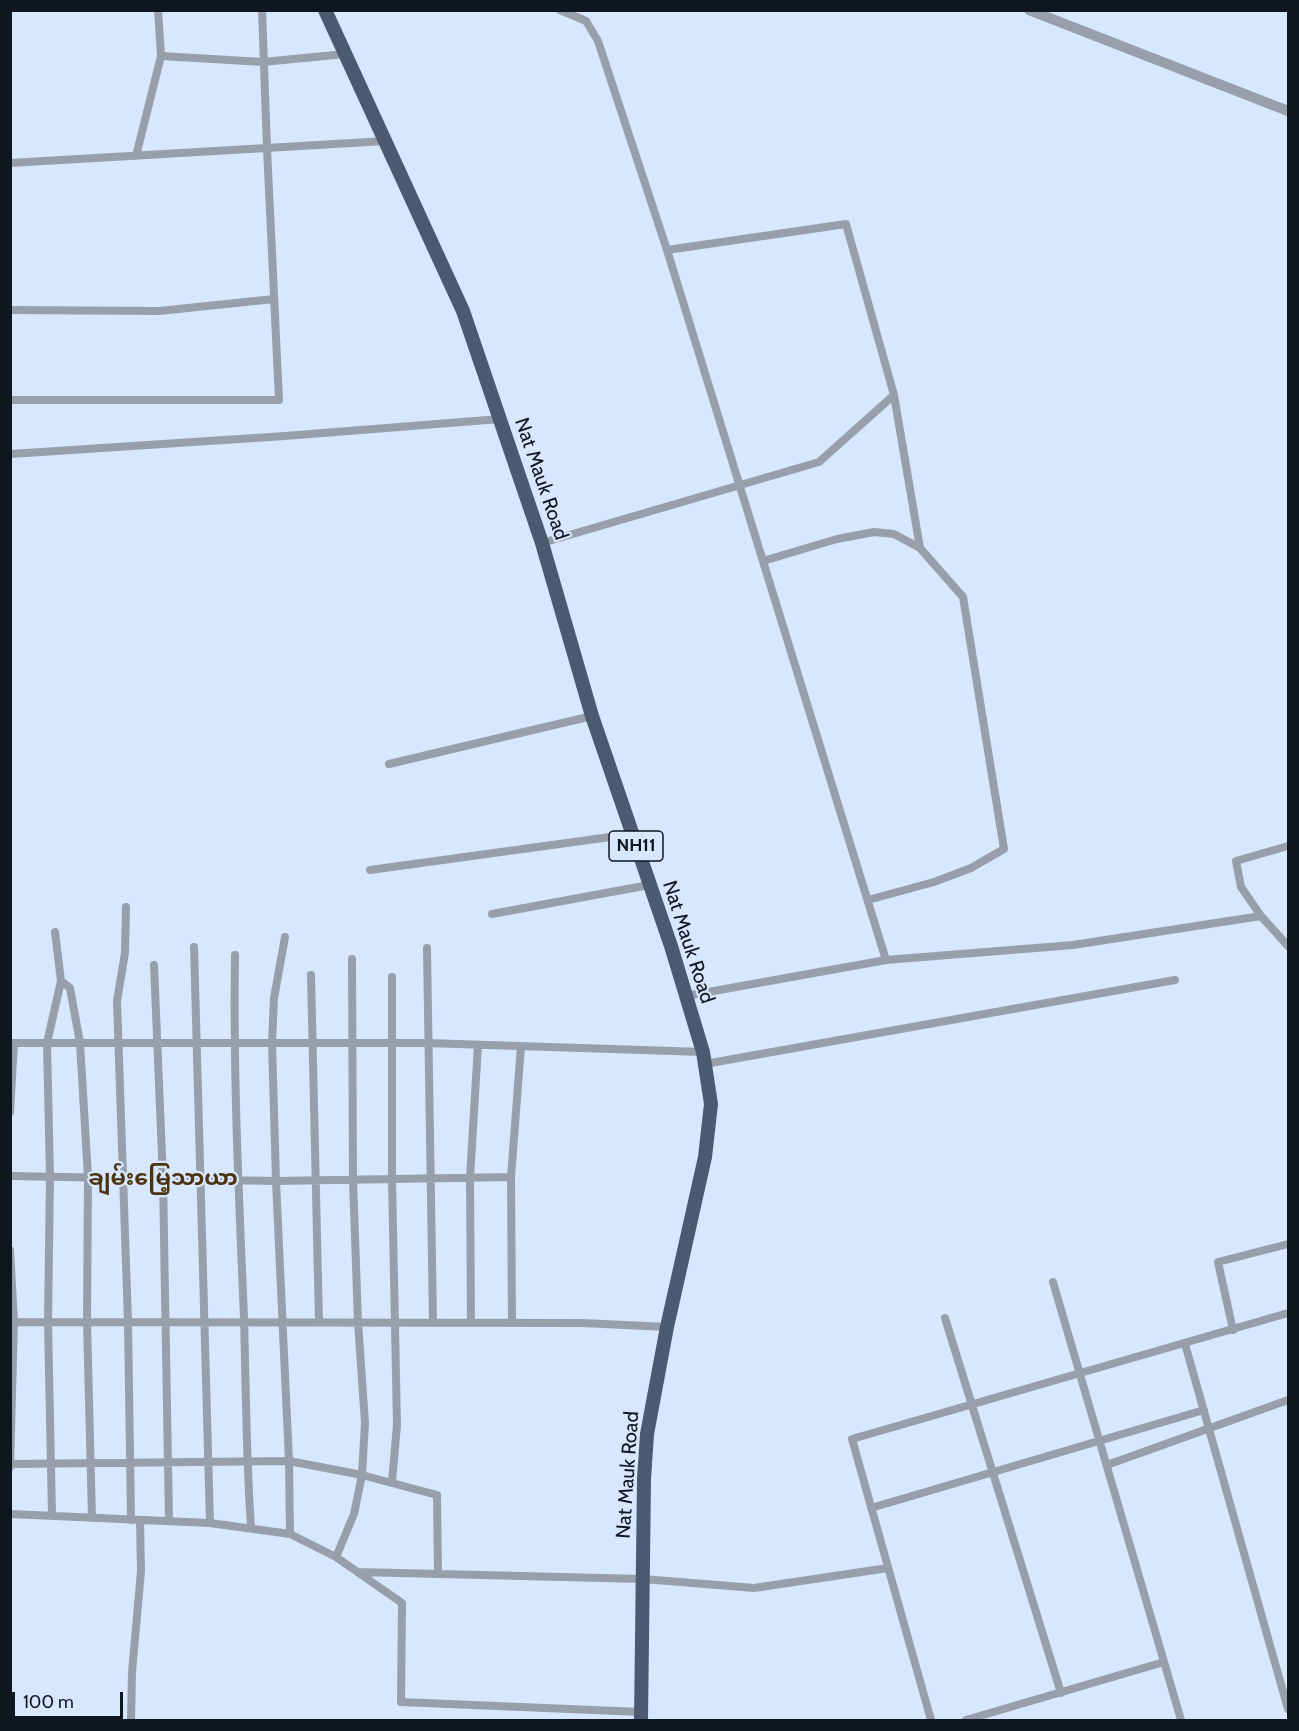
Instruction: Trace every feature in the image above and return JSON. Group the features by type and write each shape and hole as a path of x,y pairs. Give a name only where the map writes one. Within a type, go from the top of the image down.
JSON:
{"highway":[{"name":"Nat Mauk Road","path":"326,10 463,311 542,543 592,717 671,946 704,1058 711,1104 705,1157 667,1327 647,1434 641,1716"}],"street":[{"path":"136,156 161,56 158,10"},
{"path":"10,400 279,400 262,10"},
{"path":"560,10 586,21 598,41 667,250 886,960"},
{"path":"1029,10 1288,111"},
{"path":"161,56 264,62 345,54"},
{"path":"10,163 386,141"},
{"path":"667,250 846,224 894,395 920,548"},
{"path":"10,310 159,311 274,299"},
{"path":"542,543 819,462 894,395"},
{"path":"10,454 500,418"},
{"path":"763,561 837,539 874,532 894,534 920,548 963,597 1004,849 971,868 934,882 868,900"},
{"path":"389,764 592,717"},
{"path":"370,870 632,834"},
{"path":"1288,846 1236,861 1241,887 1261,916 1288,946"},
{"path":"492,914 649,885"},
{"path":"126,907 125,953 117,1001 124,1178 130,1462 141,1571 132,1672 131,1720"},
{"path":"686,996 886,960 1073,945 1261,916"},
{"path":"52,1516 48,1322 50,1177 47,1043 61,981 55,932"},
{"path":"285,937 274,998 272,1043 282,1322 290,1461 290,1534"},
{"path":"195,947 210,1523"},
{"path":"427,948 433,1323"},
{"path":"235,955 233,1043 244,1322 246,1462 251,1527"},
{"path":"336,1557 354,1514 362,1474 364,1423 353,1180 352,959"},
{"path":"154,965 163,1179 169,1521"},
{"path":"311,975 319,1322"},
{"path":"392,977 392,1179 397,1425 392,1482"},
{"path":"10,1112 12,1043 428,1043 521,1046 704,1058 1175,980"},
{"path":"61,981 70,988 80,1043 88,1177 87,1322 92,1518"},
{"path":"471,1323 470,1178 478,1045"},
{"path":"512,1323 511,1177 521,1046"},
{"path":"10,1176 276,1181 511,1177"},
{"path":"1233,1330 1218,1262 1288,1246"},
{"path":"10,1250 11,1465 90,1462 290,1461 362,1474 437,1495 438,1574"},
{"path":"1053,1282 1181,1720"},
{"path":"932,1720 852,1439 1288,1314"},
{"path":"945,1318 1061,1693"},
{"path":"12,1322 582,1323 667,1327"},
{"path":"1185,1344 1288,1709"},
{"path":"1107,1465 1288,1400"},
{"path":"871,1508 1204,1410"},
{"path":"10,1514 210,1523 290,1534 336,1557 402,1603 401,1702 641,1716"},
{"path":"358,1572 643,1579 754,1588 888,1568"},
{"path":"966,1720 1164,1662"}],"district":[{"name":"ချမ်းမြေ့သာယာ","path":"163,1179"}]}
